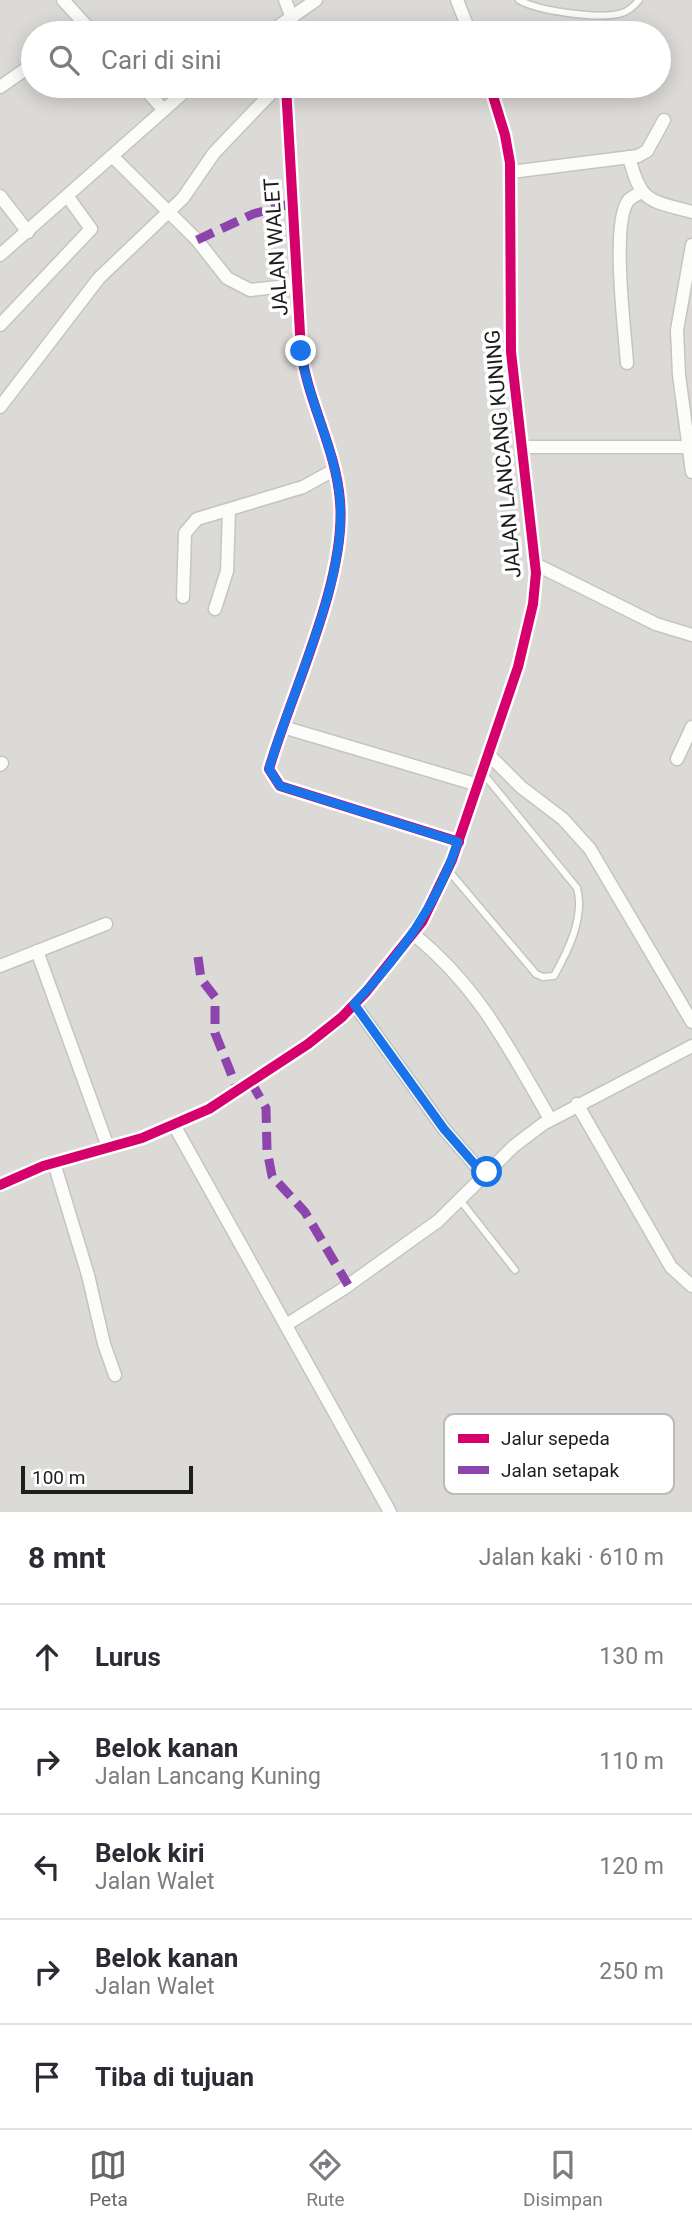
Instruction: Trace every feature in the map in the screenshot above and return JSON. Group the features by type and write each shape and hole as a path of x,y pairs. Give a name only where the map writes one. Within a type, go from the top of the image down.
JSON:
{"street":[{"path":"63,0 79,21"},
{"path":"285,0 292,21"},
{"path":"288,21 316,0"},
{"path":"457,0 465,21"},
{"path":"0,87 21,72"},
{"path":"153,98 163,109"},
{"path":"0,255 176,98"},
{"path":"0,407 99,278 183,198 214,153 267,98"},
{"name":"JALAN WALET","path":"287,98 305,381 334,470 340,502 332,573 307,661 269,769 280,786 458,842"},
{"name":"JALAN LANCANG KUNING","path":"0,1185 54,1163 174,1125 209,1108 308,1045 354,1004 413,934 436,897 478,785 528,629 536,564 510,317 510,172 505,135 494,98"},
{"path":"510,172 629,157 648,151 664,120"},
{"path":"112,156 169,213 227,278 250,290 298,285"},
{"path":"629,157 641,192 657,203 692,212"},
{"path":"627,363 621,250 624,210 628,202 641,192"},
{"path":"0,196 27,232"},
{"path":"0,325 91,229 68,197"},
{"path":"692,245 678,316 692,472"},
{"path":"522,447 688,447"},
{"path":"183,597 185,533 188,526 197,519 303,487 334,470"},
{"path":"215,609 227,571 229,510"},
{"path":"536,564 656,624 692,635"},
{"path":"283,727 478,785"},
{"path":"677,759 692,727"},
{"path":"488,754 520,787 563,820 590,849 692,1022"},
{"path":"0,966 106,925"},
{"path":"413,934 435,951 481,1003 550,1119"},
{"path":"37,951 108,1147"},
{"path":"354,1004 444,1129 484,1175"},
{"path":"286,1325 343,1289 438,1221 514,1146 550,1119 692,1046"},
{"path":"577,1104 671,1267 692,1286"},
{"path":"174,1125 390,1512"},
{"path":"54,1163 115,1375"}],"lane":[{"path":"519,0 539,7 602,15 624,12 639,0"},
{"path":"448,870 536,974 542,977 554,976 570,946 579,906 577,888 482,772"},
{"path":"460,1200 515,1269"}],"shaded area":[{"path":"0,0 692,0 692,1512 0,1512"}],"marked path":[{"path":"197,240 253,214 293,203"},
{"path":"198,957 201,979 215,997 215,1033 238,1091"},
{"path":"251,1082 266,1108 267,1150 272,1176 305,1212 348,1285"}],"cycle path":[{"path":"287,98 301,351 309,389 333,463 340,501 340,532 326,600 269,769 280,786 459,842"},
{"path":"0,1185 43,1166 142,1138 209,1109 308,1044 342,1017 366,992 422,922 452,860 518,667 533,604 536,573 511,352 510,163 494,98"}],"route":[{"path":"301,351 305,381 336,477 340,502 339,528 332,573 307,661 269,769 271,777 280,786 458,842 436,897 422,922 354,1004 444,1129 484,1175 487,1172"}]}
